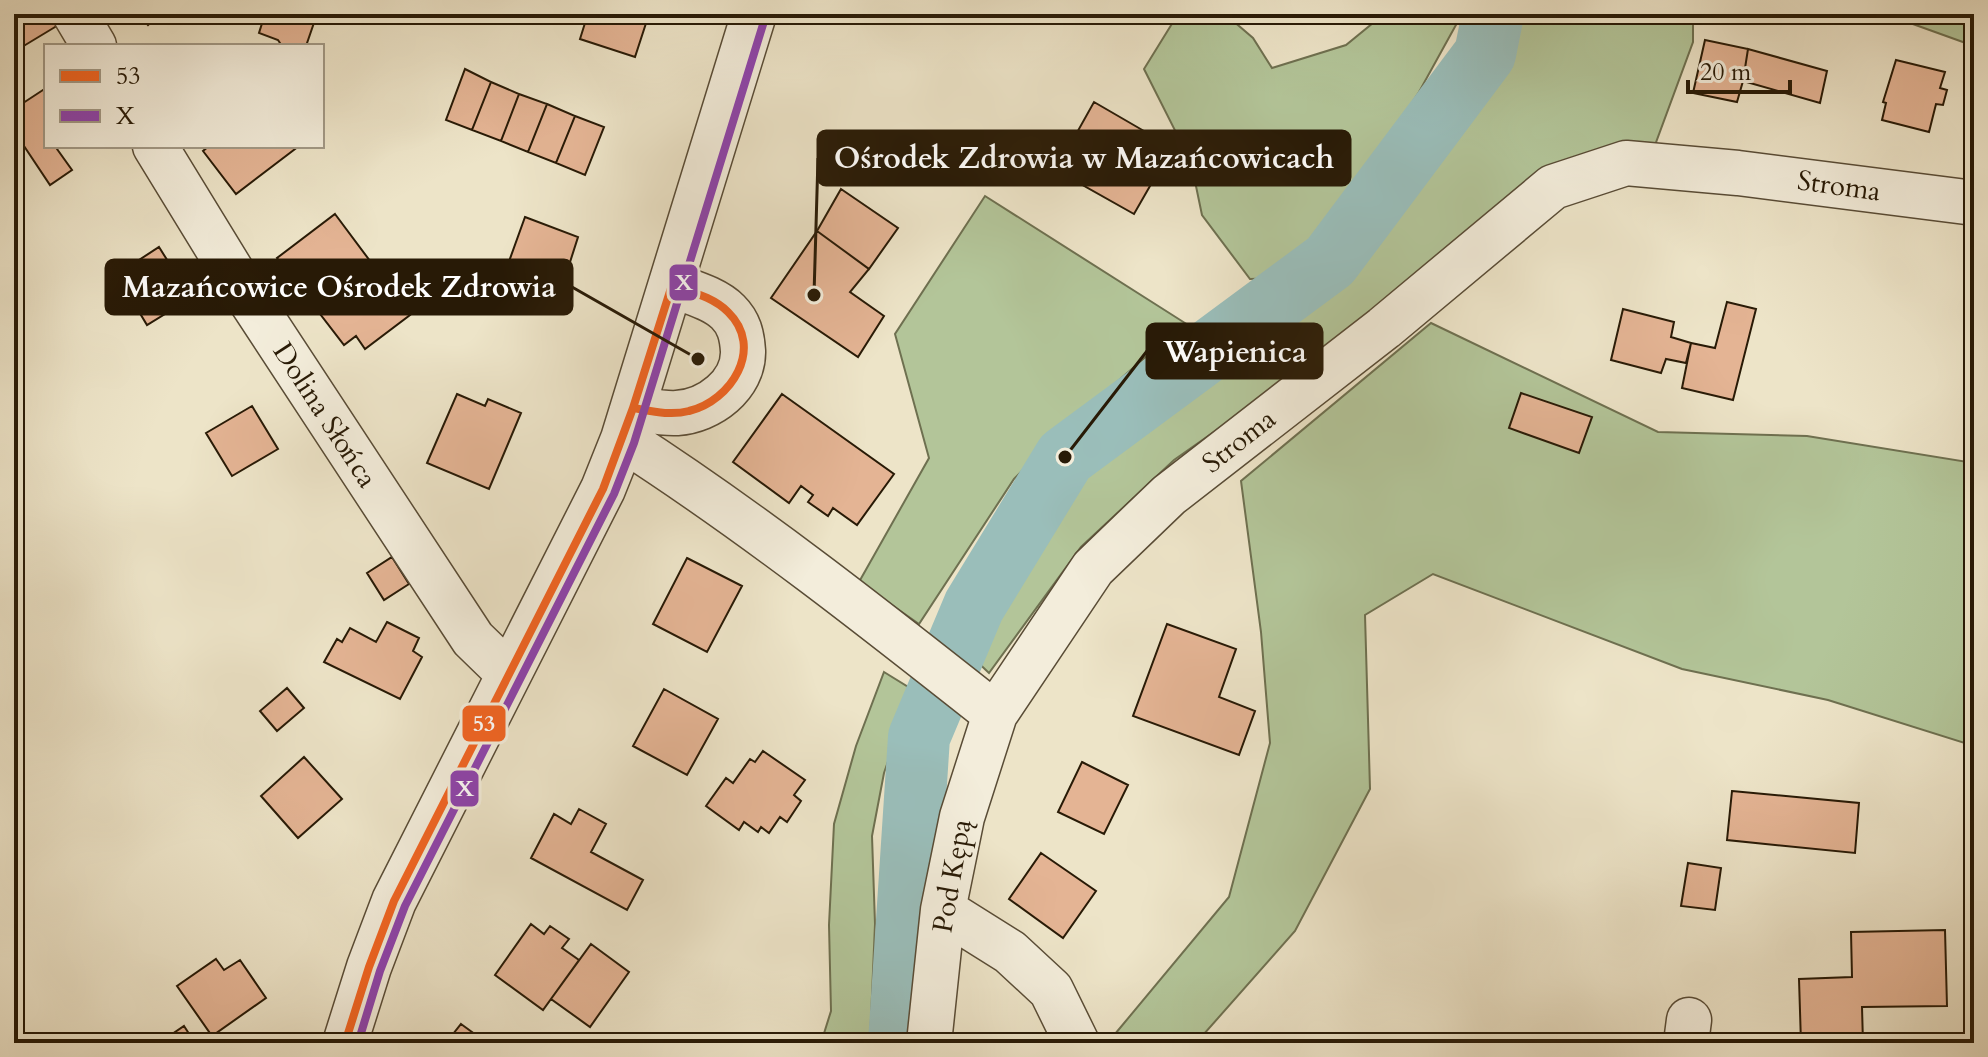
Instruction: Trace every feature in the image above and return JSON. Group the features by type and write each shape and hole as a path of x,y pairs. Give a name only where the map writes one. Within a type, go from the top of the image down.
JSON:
{"street":[{"path":"75,14 93,44"},
{"path":"345,1043 394,901 603,489 628,424 754,14"},
{"name":"Dolina Słońca","path":"156,148 234,275 473,639 509,674"},
{"name":"Stroma","path":"995,714 1093,568 1169,495 1384,328 1553,187 1626,163 1738,173 1974,203"},
{"path":"628,424 717,400 740,375 743,353 740,327 727,311 712,301 672,285"},
{"path":"628,424 668,468 887,629 995,714"},
{"name":"Pod Kępą","path":"929,1043 943,910 962,817 995,714"},
{"path":"943,910 1010,952 1051,990 1077,1043"}],"green space":[{"path":"1178,14 1225,14 1253,38 1272,68 1346,45 1384,14 1462,14 1419,92 1334,224 1280,278 1250,279 1202,215 1191,162 1144,69"},
{"path":"1512,14 1693,14 1693,42 1655,145 1359,330 1174,460 1081,547 989,673 969,654 1077,460 1345,266 1504,52"},
{"path":"1885,14 1974,14 1974,46"},
{"path":"985,196 1185,323 1073,420 1014,479 919,624 859,582 929,458 895,334"},
{"path":"1431,323 1658,432 1807,436 1974,463 1974,746 1828,700 1682,669 1433,574 1365,615 1370,789 1295,931 1196,1043 1114,1043 1115,1034 1229,897 1270,743 1261,632 1241,481"},
{"path":"884,672 913,690 884,773 872,836 875,924 870,1043 821,1043 831,1011 829,925 834,824 856,746"}],"building":[{"path":"25,14 54,14 60,24 17,50 14,45 14,21"},
{"path":"138,14 160,14 148,25"},
{"path":"265,14 317,14 307,44 281,44 259,33"},
{"path":"579,14 649,14 635,57 580,39 585,23 577,21"},
{"path":"1705,40 1748,49 1737,102 1693,93"},
{"path":"1748,49 1827,71 1820,103 1743,81"},
{"path":"1896,60 1945,72 1940,88 1947,90 1943,105 1936,104 1929,132 1882,120 1886,103 1883,102"},
{"path":"465,69 491,82 472,130 446,120"},
{"path":"491,82 519,94 501,141 472,130"},
{"path":"44,89 44,148 58,148 72,170 50,185 14,131 14,109"},
{"path":"519,94 547,104 528,152 501,141"},
{"path":"1094,102 1144,131 1134,149 1162,165 1134,214 1056,170"},
{"path":"547,104 575,116 556,163 528,152"},
{"path":"575,116 604,127 585,175 556,163"},
{"path":"207,148 296,148 236,194 203,151"},
{"path":"841,189 898,228 869,269 817,231"},
{"path":"335,214 382,277 370,286 376,295 388,286 410,315 365,349 356,336 344,345 277,258"},
{"path":"525,217 578,237 564,281 533,269 530,276 507,267"},
{"path":"817,231 869,269 850,292 884,316 858,357 771,298"},
{"path":"159,247 191,298 147,325 135,305 141,301 122,271"},
{"path":"1727,302 1756,309 1733,400 1682,388 1691,343 1715,348"},
{"path":"1623,309 1674,322 1671,337 1691,343 1686,363 1666,359 1661,373 1611,360"},
{"path":"1521,393 1592,417 1579,453 1509,428"},
{"path":"457,394 485,406 488,399 521,413 489,489 427,463"},
{"path":"782,394 894,474 857,525 833,508 828,516 808,502 813,495 801,486 789,503 733,462"},
{"path":"252,406 278,449 232,476 206,433"},
{"path":"392,557 409,584 384,600 367,573"},
{"path":"687,558 742,586 707,652 653,624"},
{"path":"387,622 419,638 413,651 422,657 400,699 324,662 337,639 342,642 350,628 376,642"},
{"path":"1167,624 1236,649 1219,697 1255,711 1239,755 1133,716"},
{"path":"287,688 304,708 277,731 260,711"},
{"path":"664,689 718,719 687,775 633,746"},
{"path":"763,751 805,780 794,795 801,801 787,822 780,817 769,833 761,827 758,832 744,822 739,830 706,806 726,778 733,783 750,759 755,762"},
{"path":"304,757 342,799 298,838 261,796"},
{"path":"1082,762 1128,785 1104,834 1058,812"},
{"path":"1732,791 1859,803 1855,853 1727,840"},
{"path":"579,809 606,824 591,852 643,880 627,910 531,858 554,814 571,824"},
{"path":"1041,853 1096,891 1063,938 1009,899"},
{"path":"1688,863 1721,868 1715,910 1681,906"},
{"path":"531,924 544,934 550,926 569,939 562,948 579,960 543,1010 495,975"},
{"path":"1945,930 1947,1006 1862,1007 1863,1043 1801,1043 1799,979 1852,977 1851,932"},
{"path":"591,944 629,972 590,1027 551,999"},
{"path":"216,959 224,970 240,960 266,998 212,1036 177,986"},
{"path":"461,1024 487,1043 446,1043"},
{"path":"184,1026 195,1043 159,1043"}],"waterway":[{"path":"899,1043 919,737 974,606 1065,457 1330,261 1485,54 1493,14"}],"transit line":[{"name":"X","path":"358,1043 380,971 405,906 614,494 634,443 765,18"},
{"name":"53","path":"672,285 709,299 728,312 739,326 743,357 730,385 704,405 675,413 633,408 672,285"},
{"name":"53","path":"345,1043 394,901 603,489 633,408"}],"place":[{"name":"Ośrodek Zdrowia w Mazańcowicach","path":"814,295"},
{"name":"Mazańcowice Ośrodek Zdrowia","path":"698,359"},
{"name":"Wapienica","path":"1065,457"}]}
